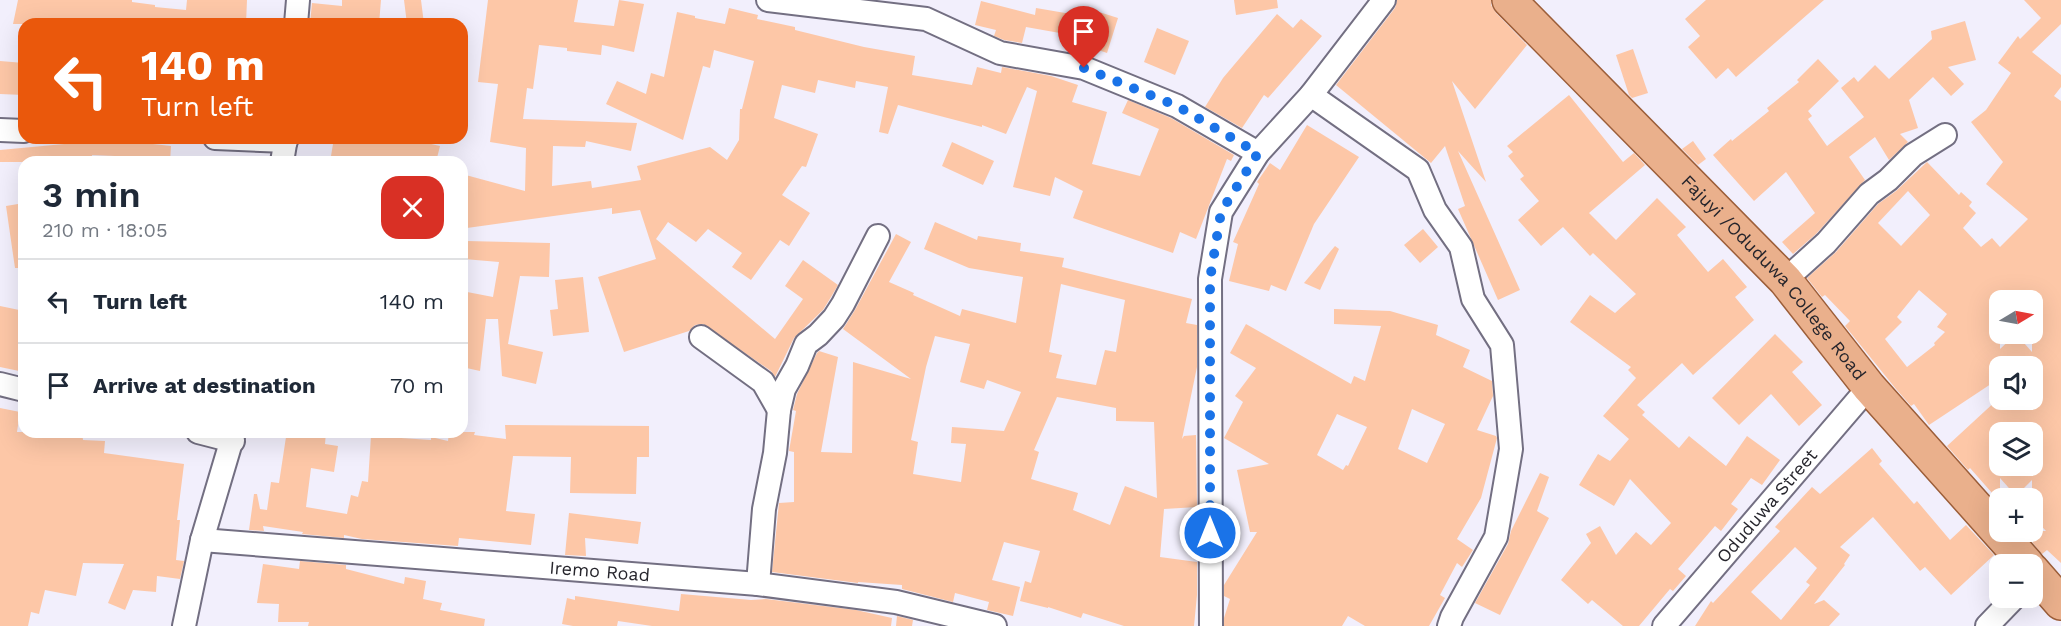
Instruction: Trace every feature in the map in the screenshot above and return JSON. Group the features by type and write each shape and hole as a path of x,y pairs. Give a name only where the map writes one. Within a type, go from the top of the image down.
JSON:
{"main road":[{"name":"Fajuyi /Oduduwa College Road","path":"1509,0 1785,280 1869,387 2010,554"},
{"name":"Fajuyi /Oduduwa College Road","path":"2043,588 2061,603"}],"street":[{"path":"296,18 298,0"},
{"path":"768,0 926,19 1000,53 1084,68 1177,106 1258,153"},
{"path":"1211,626 1210,279 1221,212 1258,153 1311,95 1384,0"},
{"path":"1311,95 1418,170 1435,210 1461,247 1473,299 1502,345 1511,449 1496,537 1449,626"},
{"path":"0,130 18,131"},
{"path":"1785,280 1826,243 1869,194 1888,180 1913,155 1945,135"},
{"path":"262,144 285,147"},
{"path":"758,584 764,508 784,389 806,344 819,335 834,318 878,236"},
{"path":"701,337 763,382 779,410"},
{"path":"0,384 18,388"},
{"name":"Oduduwa Street","path":"1664,626 1869,387"},
{"path":"184,626 202,540 232,438"},
{"name":"Iremo Road","path":"202,540 758,584 896,602 995,626"},
{"path":"1987,626 2002,608"}],"building":[{"path":"18,0 132,0 132,2 155,5 155,7 186,10 187,0 247,0 246,18 18,18 18,24 13,24"},
{"path":"342,0 381,0 380,18 311,18 312,3 342,6"},
{"path":"404,0 421,0 423,18 406,18"},
{"path":"488,0 578,0 574,22 614,26 619,0 644,4 634,52 602,45 601,55 539,45 533,89 527,88 523,119 637,123 631,151 586,141 585,147 553,146 552,186 591,181 592,188 641,180 637,166 710,147 727,160 739,140 740,109 742,109 754,61 714,50 710,68 703,66 683,140 606,104 617,81 646,94 651,73 664,77 677,12 725,24 729,8 758,15 757,19 795,27 795,30 864,47 915,56 912,75 972,85 977,67 1001,73 1002,67 1051,76 1078,85 1072,102 1107,112 1092,164 1140,176 1159,129 1122,113 1128,100 1171,118 1234,155 1231,161 1227,159 1196,239 1180,232 1173,253 1073,218 1083,191 1055,177 1050,196 1013,187 1037,91 1027,87 1006,134 982,125 982,127 898,105 888,134 879,132 888,87 856,81 855,88 818,80 815,93 782,85 774,118 818,134 806,167 802,166 782,195 810,213 789,246 780,240 751,280 732,267 742,253 708,229 696,242 668,222 656,239 775,339 803,299 785,286 803,260 838,285 823,310 794,338 775,377 771,371 703,324 695,325 689,331 624,352 598,277 656,259 640,210 612,214 612,208 468,228 468,176 525,191 526,148 490,142 498,84 478,82"},
{"path":"1234,0 1277,0 1278,8 1236,15"},
{"path":"1397,0 1491,0 1496,13 1527,45 1475,109 1452,81 1486,182 1458,151 1520,290 1498,300 1458,209 1465,206 1445,146 1431,163 1336,85 1395,8"},
{"path":"1706,0 1824,0 1736,77 1728,68 1716,79 1688,47 1700,36 1685,19"},
{"path":"2024,0 2061,0 2061,24 2032,52 2061,75 2061,87 2054,96 2061,101 2061,563 2047,550 2042,554 2032,542 2043,542 2043,531 2046,531 2043,528 2043,488 2032,488 2032,480 2024,488 2009,488 2000,478 2000,488 1989,490 1947,446 1989,407 1989,410 2043,410 2043,356 1989,356 1989,385 1929,425 1914,404 1911,406 1845,326 1850,321 1825,295 1822,297 1807,278 1836,252 1878,204 1896,191 1927,162 1959,195 1961,192 1972,202 1969,206 1976,213 1963,228 1981,247 1992,238 2000,247 2028,219 1986,184 2003,162 1971,122 1986,110 2011,73 1998,63 2018,36 2020,39 2041,18","holes":["1908,191 1930,215 1901,246 1878,223","1919,290 1947,314 1937,327 1945,332 1934,343 1935,345 1907,367 1885,339 1902,322 1897,317"]},
{"path":"981,1 1035,15 1036,8 1077,15 1080,6 1118,18 1107,53 1069,40 1071,35 1026,27 1022,43 1004,40 994,36 996,30 975,25"},
{"path":"1277,14 1293,28 1301,19 1322,36 1268,98 1264,95 1242,128 1205,107 1223,78"},
{"path":"1965,21 1976,60 1948,67 1964,84 1951,96 1933,77 1909,100 1918,128 1900,134 1908,142 1889,160 1875,137 1849,157 1865,180 1816,234 1793,254 1782,242 1815,213 1786,172 1754,201 1713,155 1769,111 1767,108 1799,82 1797,80 1818,59 1839,81 1808,111 1812,116 1808,119 1827,146 1864,117 1841,88 1854,77 1858,82 1875,65 1889,79 1932,39 1931,31"},
{"path":"1157,28 1189,41 1175,75 1144,62"},
{"path":"1633,49 1648,93 1632,98 1616,55"},
{"path":"0,61 18,62 18,95 0,94"},
{"path":"1569,95 1623,162 1634,153 1645,165 1589,213 1616,240 1657,198 1686,227 1677,235 1708,272 1723,259 1747,287 1735,297 1754,320 1693,375 1682,363 1637,405 1645,412 1642,415 1679,448 1689,436 1726,466 1747,436 1780,460 1762,485 1751,478 1731,504 1738,509 1721,531 1715,526 1678,569 1686,576 1673,591 1670,589 1639,626 1623,626 1592,600 1588,604 1561,580 1591,543 1586,534 1600,526 1616,555 1636,532 1651,545 1671,523 1630,479 1614,506 1579,485 1598,454 1610,461 1629,439 1603,416 1636,378 1628,370 1631,367 1570,322 1590,295 1615,313 1636,294 1593,253 1590,256 1563,227 1541,246 1518,220 1539,201 1520,179 1524,176 1508,156 1513,152 1507,146"},
{"path":"1307,125 1359,157 1314,224 1286,291 1271,285 1269,291 1229,281 1238,244 1233,242 1259,184 1257,182 1270,163 1280,170"},
{"path":"1693,141 1706,159 1698,165 1682,149"},
{"path":"952,142 994,161 983,185 942,166"},
{"path":"64,144 171,146 170,156 18,156 18,162 0,162 0,150"},
{"path":"333,144 431,144 440,146 438,156 331,156"},
{"path":"18,204 18,268 15,268 6,206"},
{"path":"935,222 977,240 978,236 1021,243 1020,251 1064,258 1062,267 1192,299 1186,323 1197,325 1197,367 1182,439 1184,436 1196,435 1197,507 1164,509 1160,557 1197,562 1194,626 1124,626 1083,613 1081,618 1020,601 1025,581 1031,583 1040,551 1004,542 992,580 1020,587 1013,616 987,610 989,602 955,593 953,602 902,589 902,585 858,583 772,572 779,503 794,502 794,452 789,451 796,411 793,410 797,394 817,353 819,351 838,357 821,452 852,453 853,362 911,379 843,329 896,234 911,242 889,282 960,316 962,309 1016,323 1023,277 969,268 924,249","holes":["1061,284 1125,300 1116,352 1105,350 1096,385 1056,378 1062,355 1049,352","935,336 970,344 960,382 984,389 987,380 1021,392 1004,431 952,427 951,443 966,444 961,482 913,474 918,442 911,440","1057,397 1116,408 1116,421 1154,422 1157,498 1125,486 1110,525 1073,510 1078,493 1031,479 1039,452 1034,450"]},
{"path":"1423,229 1438,247 1420,263 1404,245"},
{"path":"468,241 550,243 549,277 520,276 508,344 543,352 536,384 502,376 498,319 486,319 480,371 468,368 468,292 493,297 499,262 468,259"},
{"path":"1335,246 1339,249 1320,290 1304,283"},
{"path":"583,277 589,332 553,336 550,310 558,309 555,280"},
{"path":"0,306 18,310 18,371 0,367"},
{"path":"1334,309 1390,311 1438,325 1436,335 1470,350 1463,367 1492,381 1493,396 1477,430 1497,438 1481,498 1457,539 1473,550 1462,567 1457,563 1440,595 1445,598 1429,626 1365,626 1348,616 1342,626 1224,626 1230,599 1224,596 1224,585 1257,532 1250,532 1237,470 1269,464 1224,438 1243,402 1235,396 1256,368 1230,353 1246,324 1351,384 1354,376 1365,381 1381,326 1334,324","holes":["1412,409 1445,424 1427,463 1398,449","1337,414 1367,427 1348,466 1346,465 1343,470 1317,455"]},
{"path":"1775,334 1803,362 1792,372 1822,405 1799,426 1771,394 1739,425 1712,398"},
{"path":"0,408 18,412 18,438 83,438 83,440 105,441 104,453 184,464 177,520 180,520 176,560 184,561 180,579 157,576 156,592 133,590 125,610 108,603 124,564 83,563 76,596 45,590 39,614 31,612 28,626 0,626"},
{"path":"505,425 649,426 649,457 637,457 636,494 570,493 571,457 513,456 506,511 535,514 531,545 459,538 458,546 362,539 344,535 344,538 302,534 303,532 263,526 264,531 249,530 254,494 257,494 260,509 267,510 271,482 279,483 286,438 326,438 325,444 338,446 334,472 311,468 306,507 347,514 351,495 358,497 362,481 368,482 371,438 431,440 431,438 435,438 448,441 448,438 468,438 468,432 475,432 474,435 506,439"},
{"path":"1872,448 1882,461 1879,464 1914,504 1917,501 1950,540 1966,525 1993,554 1989,554 1989,560 1951,595 1925,567 1920,571 1873,517 1840,547 1850,555 1845,565 1814,604 1824,600 1840,614 1829,626 1695,626 1711,601 1713,603 1780,531 1775,527 1812,487 1820,494","holes":["1795,547 1817,568 1806,582 1810,585 1781,620 1751,592"]},
{"path":"1540,473 1549,477 1537,511 1549,518 1500,615 1475,603 1508,544 1511,531"},
{"path":"569,513 641,522 638,544 585,538 586,556 565,555"},
{"path":"300,561 346,565 346,569 404,584 405,577 426,581 423,599 442,603 440,610 485,619 484,626 308,626 309,622 278,622 279,604 257,603 263,564 299,569"},
{"path":"681,594 751,600 766,599 856,610 892,618 891,626 652,626 618,621 617,626 562,624 567,598 575,600 575,596 679,611"},
{"path":"897,616 913,620 912,626 896,626"}],"route":[{"path":"1084,68 1177,106 1258,153 1221,212 1210,279 1210,533"}]}
